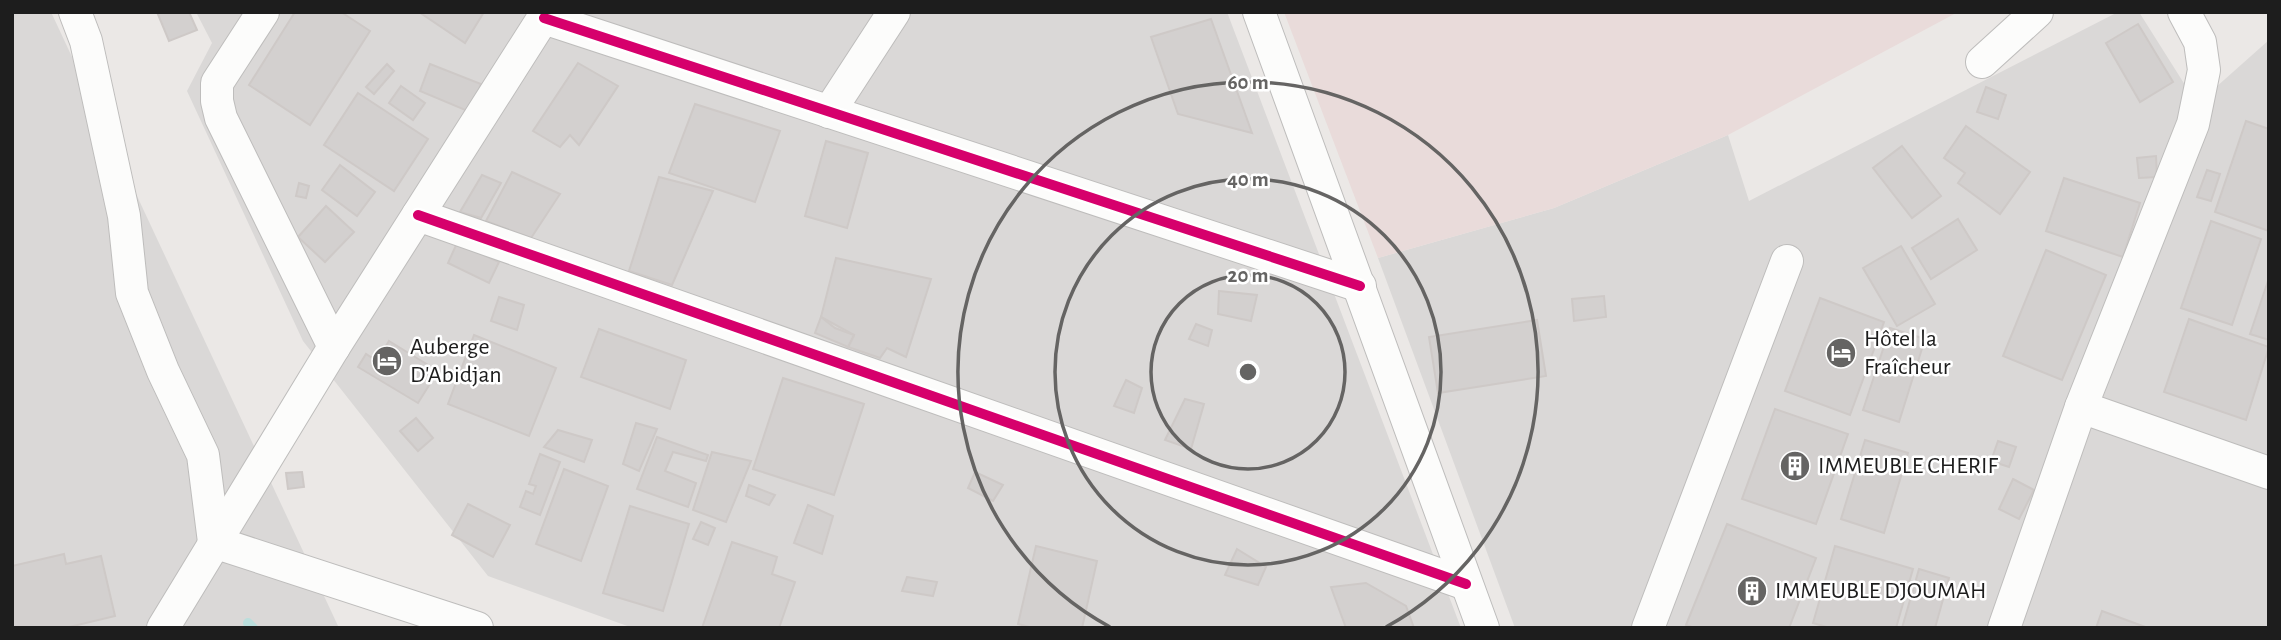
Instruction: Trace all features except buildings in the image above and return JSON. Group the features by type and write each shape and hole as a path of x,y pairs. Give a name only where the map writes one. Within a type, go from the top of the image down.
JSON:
{"street":[{"path":"75,12 86,41 124,216 132,293 163,371 203,455 214,542"},
{"path":"263,12 217,83 217,101 221,118 334,347"},
{"path":"829,112 894,12"},
{"path":"1259,12 1483,628"},
{"path":"1982,62 2037,12"},
{"path":"2004,628 2081,407 2193,124 2204,70 2200,41 2184,12"},
{"path":"163,628 334,347 546,15 829,112 1360,286"},
{"path":"418,215 1466,584"},
{"path":"1648,628 1787,261"},
{"path":"2081,407 2269,473"},
{"path":"214,542 477,628"}],"shaded area":[{"path":"12,12 51,12 339,628 12,628"},
{"path":"196,12 1227,12 1461,628 633,628 488,576 303,341 187,91 212,43"},
{"path":"1284,12 1958,12 1728,135 1554,208 1378,258"},
{"path":"2118,12 2139,12 2197,104 2269,40 2269,628 1515,628 1378,258 1554,208 1728,135 1749,201"}],"waterway":[{"path":"248,623 253,628"}],"cycle path":[{"path":"544,18 1360,286"},
{"path":"418,215 1466,584"}],"place":[{"name":"Hôtel la Fraîcheur","path":"1841,353"},
{"name":"Auberge D'Abidjan","path":"387,361"},
{"name":"IMMEUBLE CHERIF","path":"1795,466"},
{"name":"IMMEUBLE DJOUMAH","path":"1752,591"}]}
